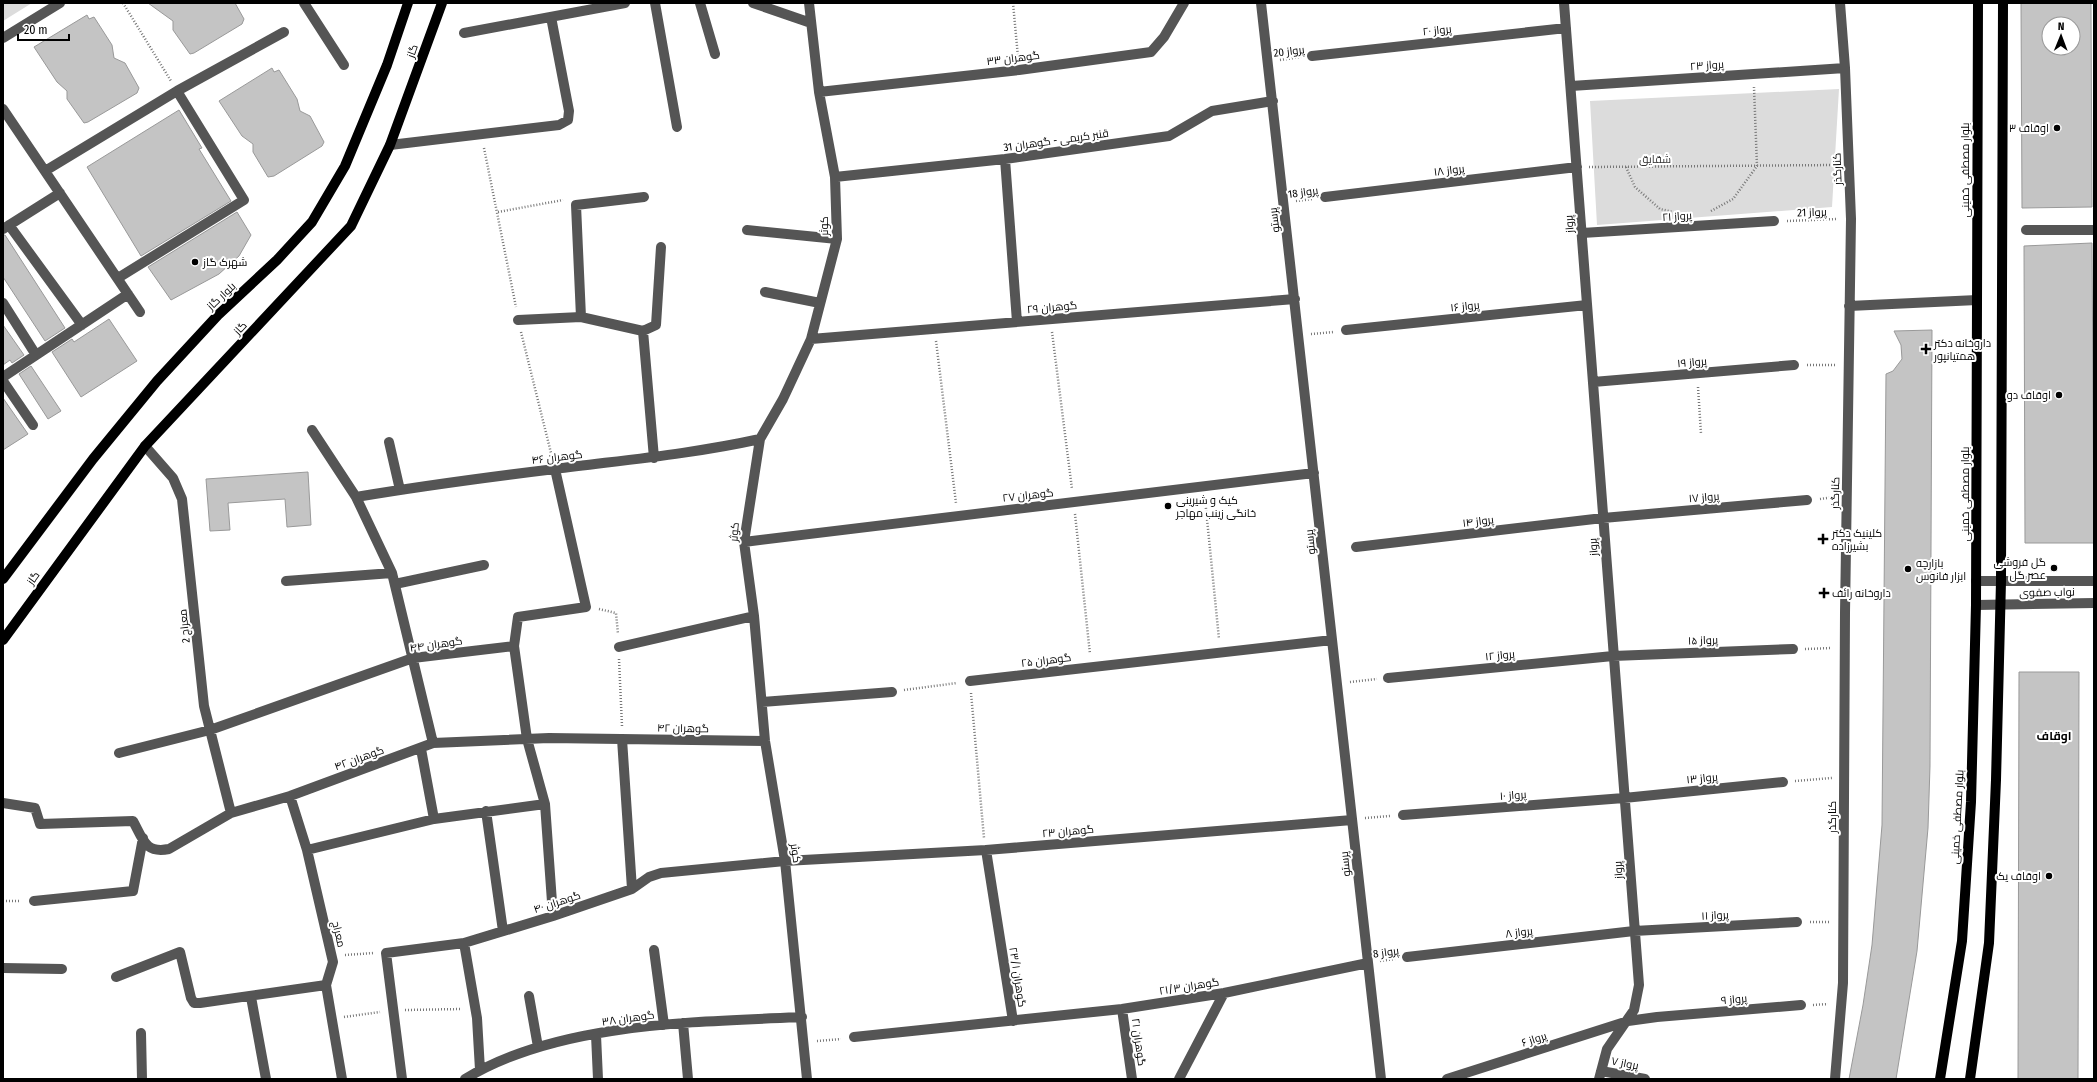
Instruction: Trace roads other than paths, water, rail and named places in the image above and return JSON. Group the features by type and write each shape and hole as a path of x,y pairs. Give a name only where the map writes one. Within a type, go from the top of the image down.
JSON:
{"main road":[{"name":"بلوار گاز","path":"3,579 93,459 157,382 218,315 278,260 312,222 345,166 387,65 408,3"},
{"name":"گاز","path":"3,640 145,446 351,226 390,144 442,3"},
{"name":"بلوار مصطفی خمینی","path":"1940,1079 1962,941 1971,802 1976,605 1978,3"},
{"path":"1970,1079 1989,943 1996,780 2001,581 2003,3"}],"street":[{"path":"3,38 60,3"},
{"path":"304,3 344,65"},
{"path":"464,33 625,3"},
{"path":"655,3 677,127"},
{"path":"700,3 715,54"},
{"path":"753,3 811,23"},
{"name":"کوثر","path":"807,1079 802,1017 785,861 765,741 754,616 744,542 760,439 783,399 811,339 837,239 835,177 819,92 809,3"},
{"name":"گوهران ۳۳","path":"819,92 1019,70 1151,52 1164,37 1184,3"},
{"name":"پرستو","path":"1261,3 1381,1079"},
{"name":"پرواز","path":"1564,3 1639,985 1634,1010 1628,1021 1607,1049 1600,1075"},
{"name":"کنارگذر","path":"1835,1079 1842,1003 1848,365 1851,219 1845,68 1840,3"},
{"path":"390,144 559,125 568,120 569,111 551,17"},
{"name":"پرواز ۲۰","path":"1312,56 1566,28"},
{"path":"45,171 177,91 284,32"},
{"name":"پرواز ۲۳","path":"1571,86 1845,68"},
{"path":"118,278 244,200 177,91"},
{"name":"قنبر کریمی - گوهران 31","path":"835,177 1005,159 1169,136 1212,111 1273,102"},
{"path":"3,109 140,312"},
{"path":"1005,159 1017,322"},
{"name":"پرواز ۱۸","path":"1325,197 1577,167"},
{"path":"60,193 6,227 82,324"},
{"path":"582,317 576,205 644,197"},
{"name":"پرواز ۲۱","path":"1582,234 1774,221"},
{"path":"747,230 837,239"},
{"path":"2026,230 2094,230"},
{"path":"518,320 582,317 643,331 656,325 661,246"},
{"path":"765,292 820,303"},
{"path":"3,377 128,294"},
{"name":"گوهران ۲۹","path":"811,339 1295,299"},
{"path":"1849,306 1977,300"},
{"path":"3,303 36,355"},
{"name":"پرواز ۱۶","path":"1346,330 1587,306"},
{"path":"643,331 654,458"},
{"name":"پرواز ۱۹","path":"1593,382 1794,365"},
{"path":"3,381 33,425"},
{"path":"312,430 356,497 392,573 433,743"},
{"name":"گوهران ۴۶","path":"356,497 555,469 654,458 760,439"},
{"path":"389,442 400,490"},
{"name":"معراج 2","path":"145,446 173,478 182,499 204,706 231,814"},
{"path":"553,916 545,804 527,739 514,646 518,616 586,607 555,469"},
{"name":"گوهران ۲۷","path":"744,542 957,515 1314,473"},
{"name":"پرواز ۱۷","path":"1603,518 1807,500"},
{"name":"پرواز ۱۴","path":"1356,547 1603,518"},
{"path":"395,584 484,566"},
{"path":"286,580 392,573"},
{"name":"نواب صفوی","path":"1976,581 2094,581"},
{"name":"نواب صفوی","path":"1976,605 2094,603"},
{"path":"619,647 754,616"},
{"name":"گوهران ۲۵","path":"970,681 1332,640"},
{"name":"گوهران ۴۴","path":"119,753 210,730 413,658 514,646"},
{"name":"پرواز ۱۵","path":"1614,656 1793,649"},
{"name":"پرواز ۱۲","path":"1388,678 1614,656"},
{"path":"762,702 892,692"},
{"name":"گوهران ۴۲","path":"3,803 35,808 40,824 133,821 152,850 158,852 169,850 231,814 290,796 421,749 433,743 527,739 765,741"},
{"path":"622,739 632,889"},
{"path":"421,749 434,819"},
{"name":"پرواز ۱۳","path":"1624,798 1783,782"},
{"name":"معراج","path":"290,796 307,850 332,956 333,962 326,985 342,1079"},
{"name":"پرواز ۱۰","path":"1403,815 1624,798"},
{"path":"307,850 434,819 545,804"},
{"path":"486,811 503,931"},
{"name":"گوهران ۲۳","path":"785,861 986,850 1352,820"},
{"path":"34,901 133,891 143,838"},
{"name":"گوهران ۲۳/۱","path":"854,1037 1013,1021 986,850"},
{"name":"گوهران ۴۰","path":"402,1079 386,952 464,943 553,916 632,889 649,877 661,873 785,861"},
{"name":"پرواز ۱۱","path":"1634,931 1796,922"},
{"name":"پرواز ۸","path":"1407,957 1634,931"},
{"path":"464,943 477,1018 480,1070"},
{"path":"654,950 664,1025"},
{"path":"116,977 180,952 191,998 194,1002 200,1004 326,985"},
{"name":"گوهران ۲۱/۳","path":"1013,1021 1122,1009 1224,992 1368,963"},
{"path":"3,968 62,968"},
{"path":"1178,1079 1224,992"},
{"path":"529,996 538,1047"},
{"path":"251,997 266,1079"},
{"name":"پرواز ۹","path":"1628,1021 1657,1017 1801,1006"},
{"name":"گوهران ۲۱","path":"1122,1009 1132,1079"},
{"name":"گوهران ۳۸","path":"465,1079 480,1070 538,1047 596,1035 683,1023 802,1017"},
{"name":"پرواز ۶","path":"1448,1079 1628,1021"},
{"path":"683,1023 688,1079"},
{"path":"141,1033 142,1079"},
{"path":"596,1035 598,1079"},
{"name":"پرواز ۷","path":"1600,1075 1645,1079"}],"place":[{"name":"اوقاف ۳","path":"2057,128"},
{"name":"شهرک گاز","path":"195,262"},
{"name":"داروخانه دکتر همتیانپور","path":"1926,349"},
{"name":"اوقاف دو","path":"2059,395"},
{"name":"کیک و شیرینی خانگی زینب مهاجر","path":"1168,506"},
{"name":"کلینیک دکتر بشیرزاده","path":"1823,539"},
{"name":"گل فروشی عصر گل","path":"2054,568"},
{"name":"بازارچه ابزار فانوس","path":"1908,569"},
{"name":"داروخانه رائف","path":"1824,593"},
{"name":"اوقاف یک","path":"2049,876"}],"district":[{"name":"اوقاف","path":"2054,736"}],"park label":[{"name":"شقایق","path":"1655,159"}]}
